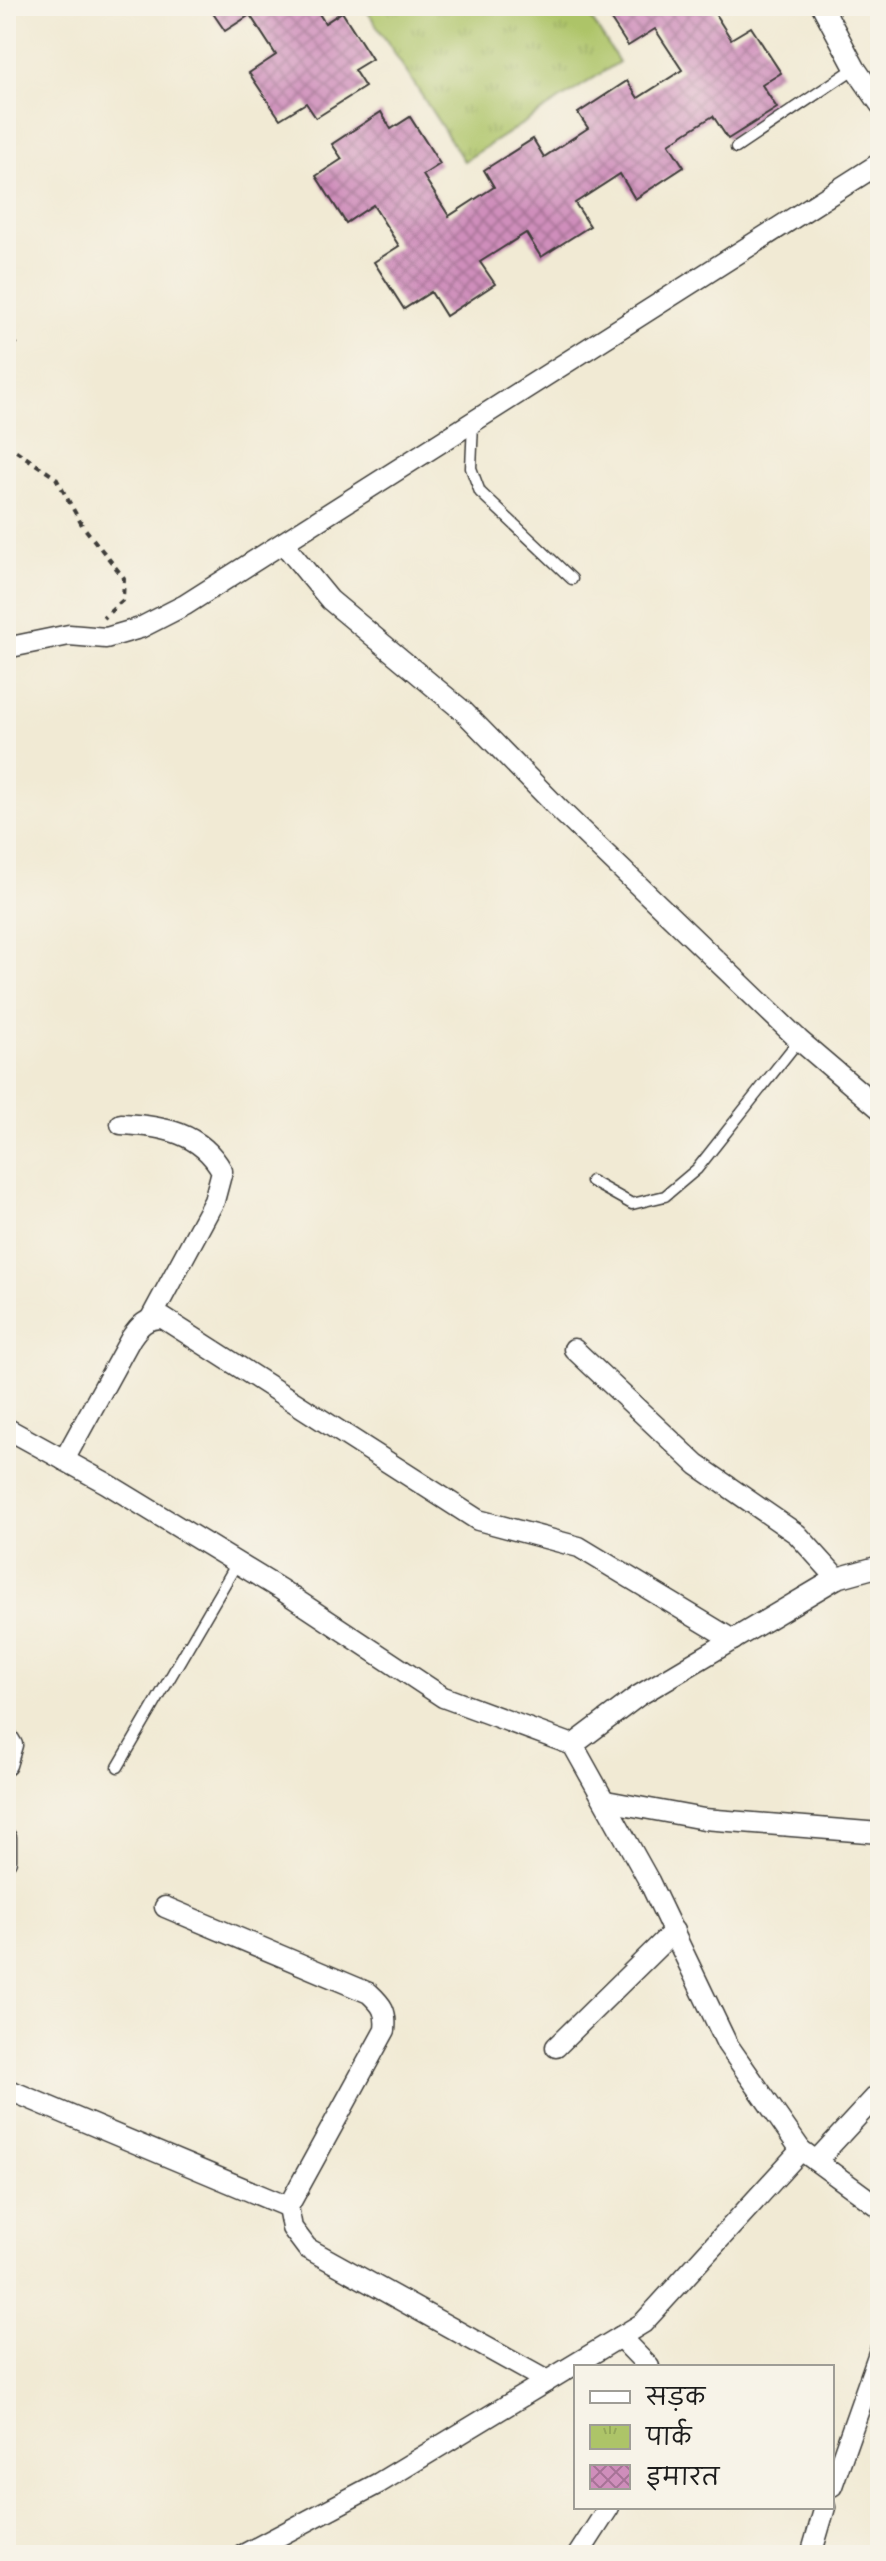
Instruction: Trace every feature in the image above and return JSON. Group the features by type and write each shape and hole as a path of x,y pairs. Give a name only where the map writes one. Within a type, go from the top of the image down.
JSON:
{"street":[{"path":"822,6 855,68 880,104"},
{"path":"6,648 78,636 106,638 140,628 185,605 880,163"},
{"path":"283,543 330,600 463,711 560,810 799,1040 880,1109"},
{"path":"64,1460 131,1338 141,1324 151,1318 214,1201 222,1171 217,1161 178,1131 161,1126 121,1124"},
{"path":"151,1318 174,1323 478,1520 579,1547 606,1560 733,1640"},
{"path":"574,1349 697,1465 797,1534 837,1578"},
{"path":"6,1428 237,1563 443,1697 573,1745 674,1931 727,2044 808,2156 880,2208"},
{"path":"573,1745 638,1696 837,1578 880,1566"},
{"path":"6,1735 12,1745 6,1765"},
{"path":"606,1801 704,1819 880,1833"},
{"path":"6,1838 6,1860"},
{"path":"165,1907 369,1993 387,2014 385,2030 288,2207 292,2228 307,2248 547,2381"},
{"path":"556,2047 674,1931"},
{"path":"14,2092 288,2207"},
{"path":"243,2555 379,2483 643,2323 808,2156 880,2092"},
{"path":"620,2337 647,2365"},
{"path":"834,2480 880,2350"},
{"path":"578,2555 608,2509"},
{"path":"811,2555 824,2509"}],"lane":[{"path":"736,148 855,68"},
{"path":"473,423 471,468 480,492 572,579"},
{"path":"591,1181 632,1204 651,1202 671,1192 697,1169 799,1040"},
{"path":"118,1767 237,1563"}],"path":[{"path":"6,354 17,342"},
{"path":"6,444 56,478 82,525 124,578 126,591 123,600 78,636"}],"green space":[{"path":"364,6 583,6 619,62 464,161"}],"building":[{"path":"208,6 314,6 325,23 342,12 372,59 354,70 365,87 316,118 306,103 280,119 249,73 276,55 250,15 225,31"},
{"path":"602,6 710,6 731,39 751,27 781,73 762,85 777,108 728,139 713,116 687,132 669,144 684,167 635,199 620,174 575,203 590,226 541,257 526,233 480,262 495,284 446,316 431,292 404,309 374,262 399,246 373,205 346,223 316,176 342,159 332,144 381,112 391,129 410,117 440,164 423,175 449,216 494,187 484,170 533,139 544,157 588,128 578,113 627,81 638,98 682,70 655,29 628,46"}]}
